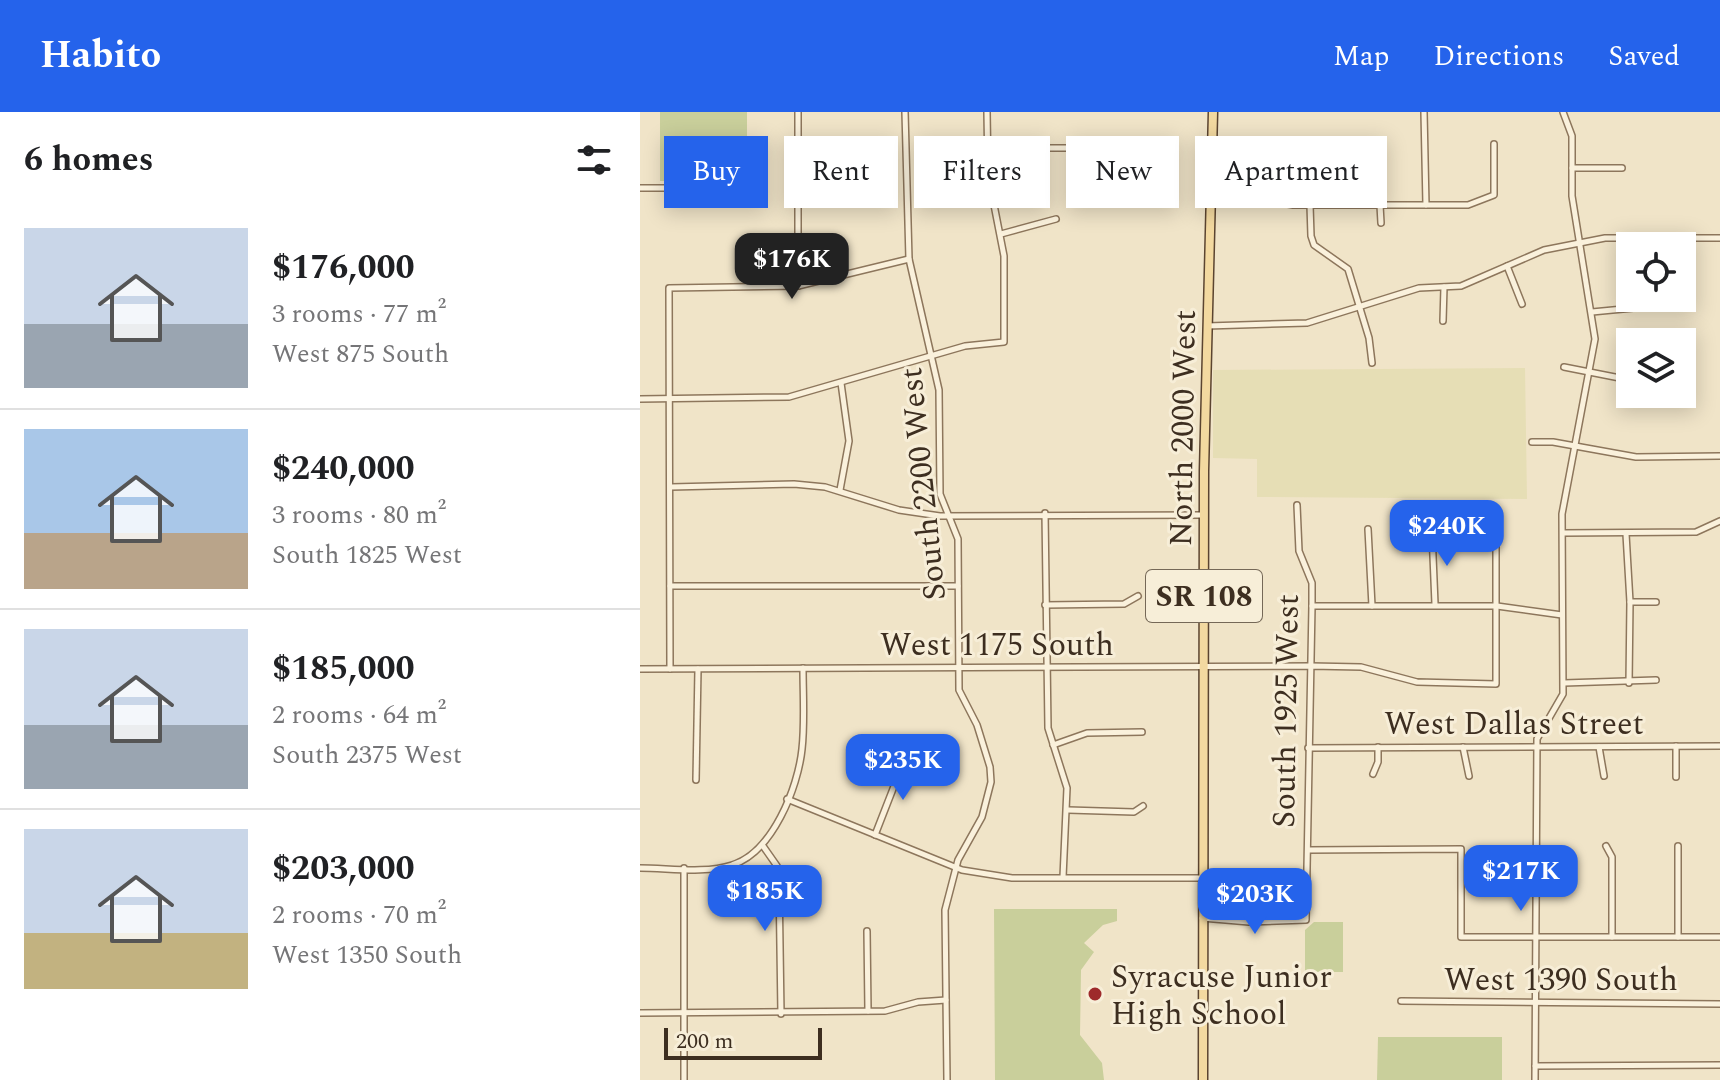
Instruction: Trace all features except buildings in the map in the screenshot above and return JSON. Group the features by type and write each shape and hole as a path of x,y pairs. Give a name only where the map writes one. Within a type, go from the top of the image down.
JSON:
{"main road":[{"name":"North 2000 West","path":"1213,112 1213,136"},
{"name":"North 2000 West","path":"1203,1080 1204,515 1211,208"}],"street":[{"path":"798,112 798,286"},
{"name":"South 2200 West","path":"905,112 909,259 939,390 940,494 958,539 959,690 977,725 991,782 982,817 955,867 945,910 947,1080"},
{"path":"987,112 987,136"},
{"path":"1424,112 1426,205"},
{"path":"1535,1080 1536,747 1540,730 1559,703 1564,683 1562,514 1595,339 1572,196 1572,136 1563,112"},
{"path":"1387,205 1468,205 1494,195 1494,144"},
{"path":"1572,168 1622,168"},
{"path":"640,188 664,188"},
{"path":"640,399 789,397 965,346 1004,342 1004,256 993,208"},
{"path":"1310,208 1312,241 1317,248 1346,266 1369,338 1372,363"},
{"path":"1380,208 1381,223"},
{"path":"1001,234 1056,219"},
{"path":"1207,326 1295,325 1419,288 1461,286 1544,250 1605,238 1720,238"},
{"path":"670,669 669,288 798,286 909,259"},
{"path":"1507,266 1522,304"},
{"path":"1443,321 1444,287"},
{"path":"1592,312 1616,310"},
{"path":"1564,367 1616,377"},
{"path":"840,490 849,441 841,383"},
{"path":"1532,442 1553,442 1636,457 1720,456"},
{"path":"671,487 794,484 840,490 899,510 948,516 1045,513 1204,515"},
{"name":"South 1925 West","path":"1202,918 1249,922 1306,920 1312,583 1299,551 1297,505"},
{"path":"1496,509 1497,606"},
{"path":"1045,513 1048,728 1064,772 1068,810 1063,877"},
{"path":"1563,533 1696,532 1720,521"},
{"path":"1368,529 1372,606"},
{"path":"1432,532 1435,604"},
{"path":"1626,534 1630,602 1629,683"},
{"path":"670,586 958,586"},
{"path":"1045,605 1124,604 1138,596"},
{"path":"1630,602 1656,602"},
{"path":"1312,606 1497,606 1562,615"},
{"name":"West 1175 South","path":"640,669 1311,666 1361,667 1425,683 1496,684 1497,606"},
{"path":"640,868 731,866 749,859 763,846 771,836 787,799 802,748 803,668"},
{"path":"696,780 699,770 698,669"},
{"path":"1564,683 1656,680"},
{"path":"1053,745 1087,733 1142,732"},
{"path":"1676,746 1676,777"},
{"name":"West Dallas Street","path":"1308,748 1720,746"},
{"path":"1373,774 1378,762 1378,747"},
{"path":"1463,747 1469,776"},
{"path":"1599,747 1604,776"},
{"path":"875,835 898,776 898,762"},
{"path":"787,799 955,867 1012,878 1202,878"},
{"path":"1068,810 1134,812 1143,806"},
{"path":"763,846 777,866 779,880 781,1014"},
{"path":"1606,846 1612,857 1612,937"},
{"path":"1678,846 1678,937"},
{"path":"1308,850 1461,849 1461,937 1720,937"},
{"path":"684,868 684,1080"},
{"path":"867,931 868,1011"},
{"path":"640,1013 885,1011 918,1002 946,1000"},
{"name":"West 1390 South","path":"1401,1001 1720,1004"},
{"path":"1535,1066 1720,1065"}],"shaded area":[{"path":"1525,368 1527,499 1257,497 1257,459 1213,458 1213,370"}],"green space":[{"path":"660,112 747,112 747,136 664,136 664,181 660,181"},
{"path":"994,909 1117,909 1117,921 1103,925 1084,943 1094,952 1081,970 1080,1035 1102,1063 1104,1080 995,1080"},
{"path":"1314,922 1343,922 1343,972 1305,972 1305,930"},
{"path":"1378,1037 1502,1037 1502,1080 1377,1080"}],"place":[{"name":"Syracuse Junior High School","path":"1095,994"}]}
